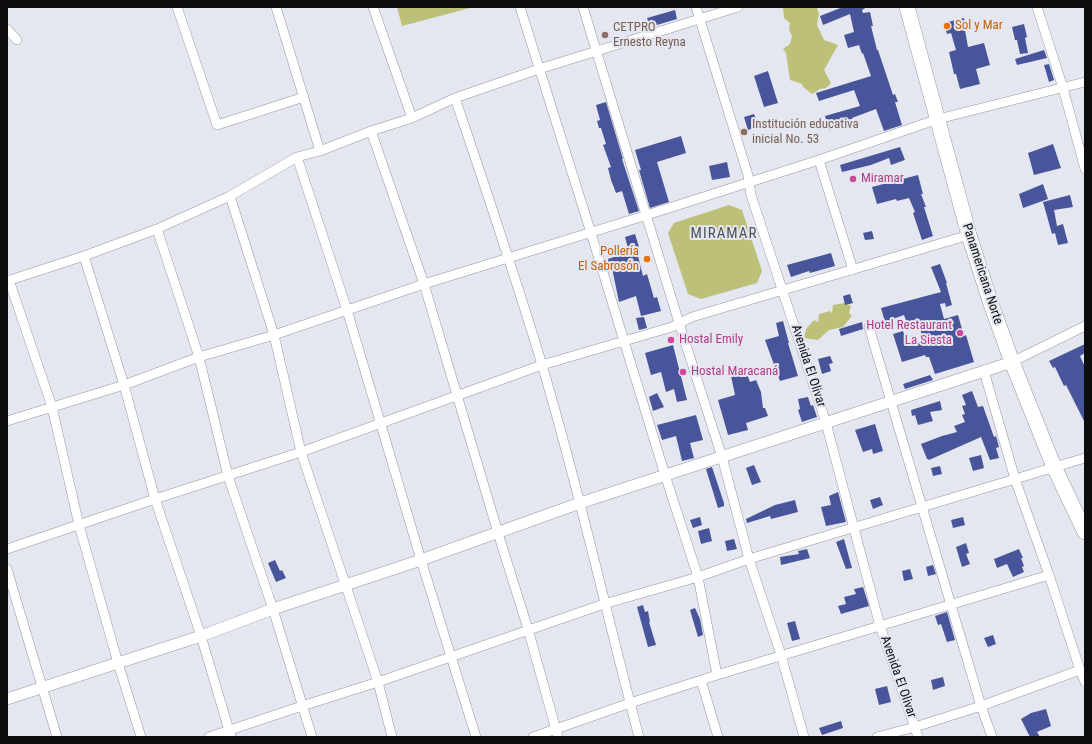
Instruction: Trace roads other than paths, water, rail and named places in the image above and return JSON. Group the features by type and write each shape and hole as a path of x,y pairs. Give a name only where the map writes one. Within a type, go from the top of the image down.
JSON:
{"highway":[{"name":"Panamericana Norte","path":"907,7 969,235 990,301 1012,362 1054,467 1085,532"}],"street":[{"path":"177,7 217,125 304,97"},
{"path":"276,7 320,151"},
{"path":"373,7 412,118"},
{"path":"520,7 698,577 717,675"},
{"path":"583,7 598,51 679,323 722,456 749,559 781,655 804,737"},
{"name":"Avenida El Olivar","path":"696,7 748,174 751,195 826,423 880,626 918,737"},
{"path":"141,737 118,663 79,525 52,407 8,280 84,256 157,229 230,196 297,157 320,151 371,131 412,118 455,98 539,69 738,7"},
{"path":"1037,7 1064,88 1085,169"},
{"path":"7,29 17,40"},
{"path":"7,421 124,385 199,357 274,335 424,284 591,233 819,160 938,118 1085,82"},
{"path":"455,98 542,365 580,503 604,604 639,737"},
{"path":"371,131 424,284 528,630 557,733"},
{"path":"297,157 347,310 421,560 476,737"},
{"path":"819,160 853,270"},
{"path":"230,196 274,335 301,452 378,682 392,737"},
{"path":"157,229 199,357 228,476 273,609 312,737"},
{"path":"7,549 301,452 542,365 672,327 692,317 969,235"},
{"path":"84,256 124,385 155,499 201,636 230,734"},
{"path":"7,699 201,636 273,609 421,560 580,503 1012,362 1085,326"},
{"path":"869,327 923,507 950,605 992,737"},
{"path":"984,371 1015,479 1085,682"},
{"path":"209,737 230,734 302,706 378,682 604,604 698,577 749,559 1085,458"},
{"path":"7,569 57,737"},
{"path":"533,737 557,733 630,703 701,680 1049,575"},
{"path":"877,737 915,727 981,706 1080,670"},
{"path":"701,680 718,737"}],"place":[{"name":"Sol y Mar","path":"947,26"},
{"name":"CETPRO Ernesto Reyna","path":"605,35"},
{"name":"Institución educativa inicial No. 53","path":"744,132"},
{"name":"Miramar","path":"853,179"},
{"name":"Pollería El Sabrosón","path":"647,259"},
{"name":"Hotel Restaurant La Siesta","path":"960,333"},
{"name":"Hostal Emily","path":"671,340"},
{"name":"Hostal Maracaná","path":"683,372"}],"district":[{"name":"MIRAMAR","path":"724,234"}]}
